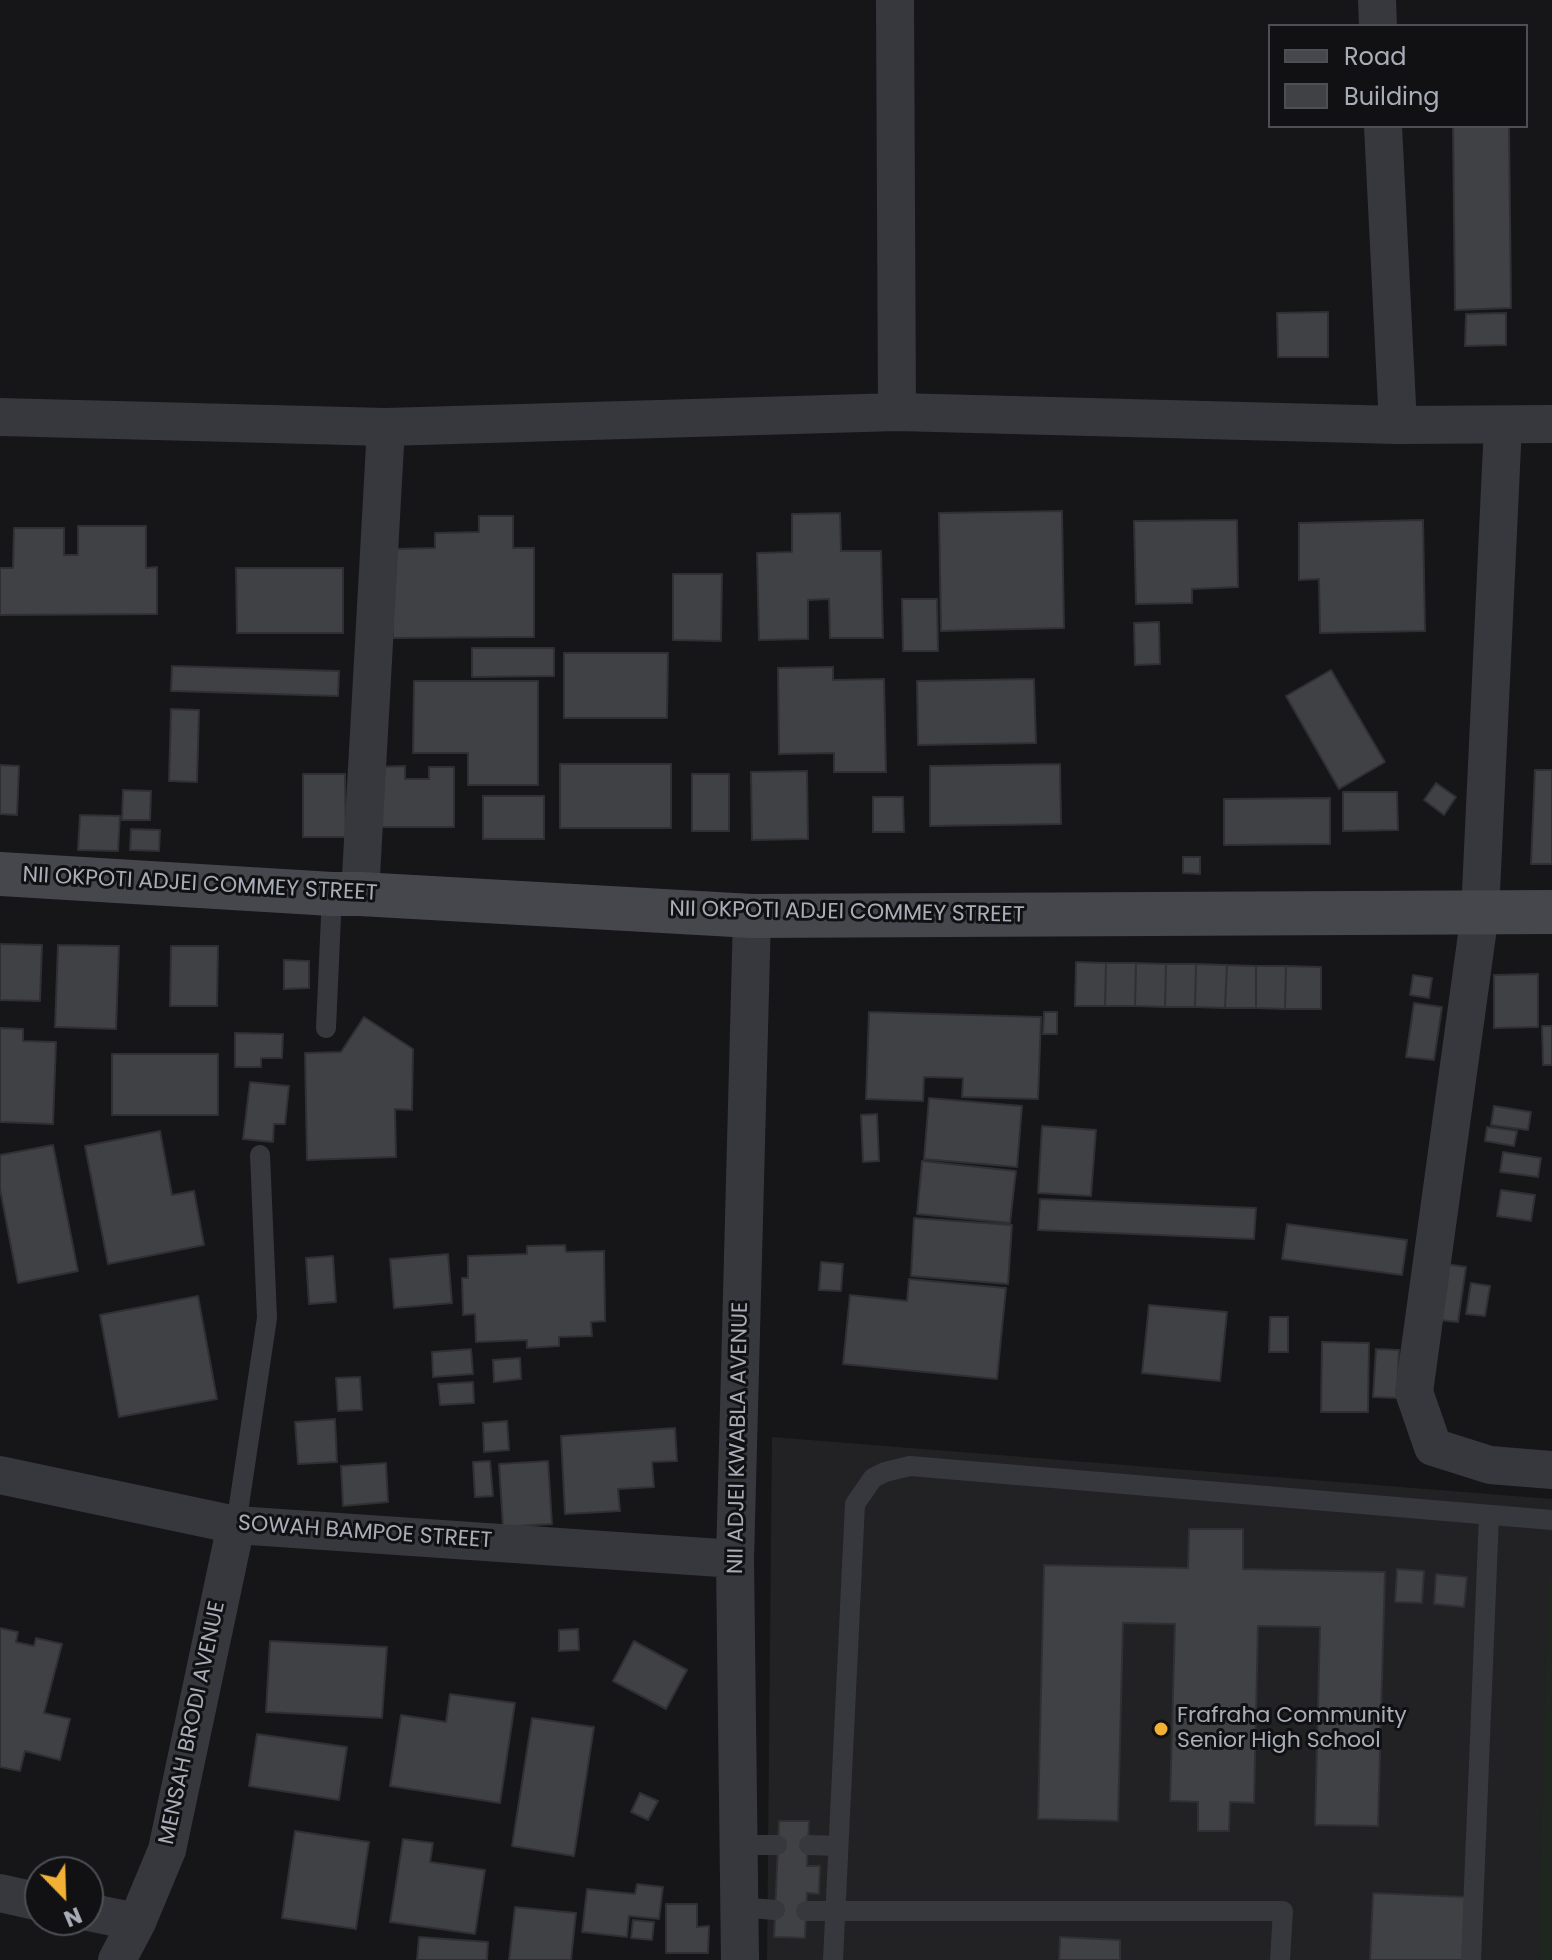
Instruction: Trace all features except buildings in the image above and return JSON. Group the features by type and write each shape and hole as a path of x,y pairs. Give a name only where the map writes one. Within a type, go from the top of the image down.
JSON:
{"street":[{"path":"895,0 897,412"},
{"path":"1377,0 1378,24"},
{"path":"1383,128 1398,425"},
{"path":"0,417 386,427 897,412 1398,425 1552,424"},
{"path":"1503,425 1480,913 1414,1392 1433,1447 1490,1465 1552,1470"},
{"path":"346,894 386,427"},
{"name":"NII OKPOTI ADJEI COMMEY STREET","path":"0,874 752,916 1552,912"},
{"name":"NII ADJEI KWABLA AVENUE","path":"740,1960 757,1908 740,1845 735,1559 752,916"},
{"name":"SOWAH BAMPOE STREET","path":"0,1475 236,1525 735,1559"},
{"name":"MENSAH BRODI AVENUE","path":"117,1960 137,1922 167,1850 236,1525"},
{"path":"0,1893 24,1898"},
{"path":"104,1915 137,1922"}],"lane":[{"path":"326,1028 346,894"},
{"path":"236,1525 267,1318 260,1155"},
{"path":"833,1960 855,1504 873,1478 910,1466 1552,1520"},
{"path":"1471,1960 1489,1515"},
{"path":"740,1845 777,1845"},
{"path":"809,1845 838,1846"},
{"path":"806,1911 1283,1911 1280,1960"}],"shaded area":[{"name":"Frafraha Community Senior High School","path":"772,1437 1552,1499 1552,1960 767,1960"},
{"path":"1548,1579 1552,1579 1552,1960 1538,1960"}],"place":[{"name":"Frafraha Community Senior High School","path":"1161,1729"}]}
